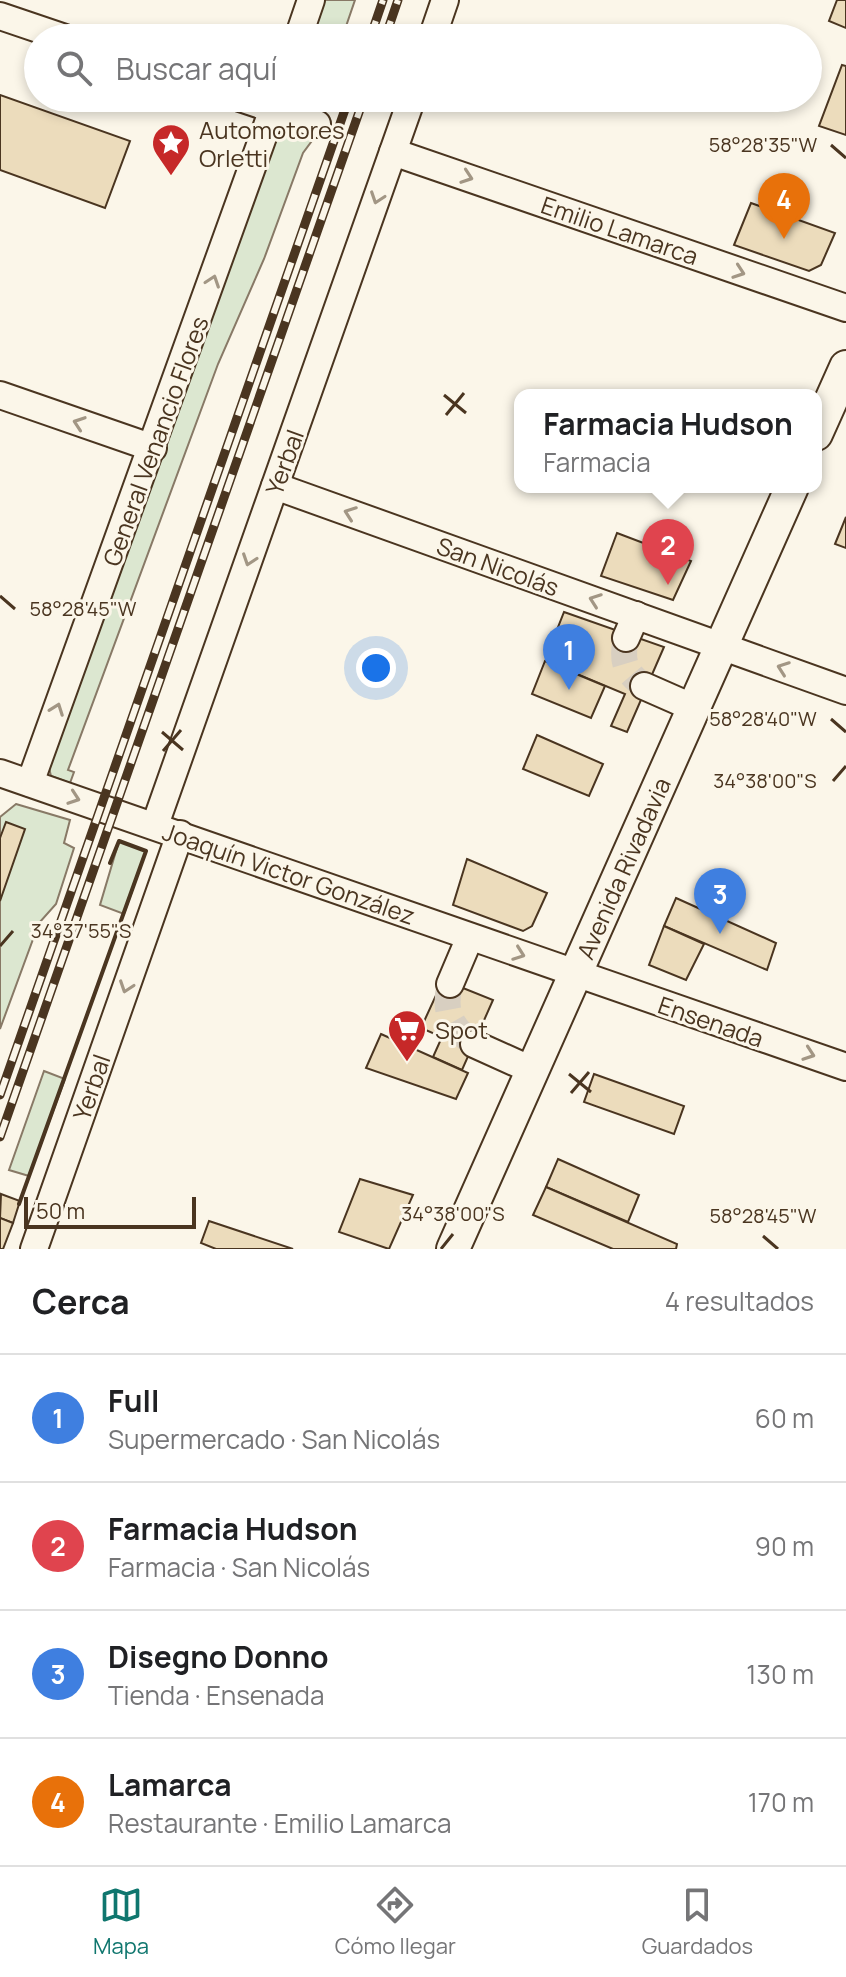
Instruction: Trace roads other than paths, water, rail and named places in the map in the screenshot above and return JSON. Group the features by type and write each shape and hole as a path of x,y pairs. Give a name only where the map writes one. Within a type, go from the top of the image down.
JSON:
{"main road":[{"path":"822,421 846,367"},
{"name":"Avenida Rivadavia","path":"453,1249 789,493"}],"street":[{"path":"303,24 311,0"},
{"path":"437,24 445,0"},
{"path":"0,16 24,24"},
{"name":"General Venancio Flores","path":"30,783 272,112"},
{"path":"292,112 317,124"},
{"name":"Yerbal","path":"34,1249 275,486 407,112"},
{"name":"Emilio Lamarca","path":"393,152 846,308"},
{"path":"0,395 153,448"},
{"name":"San Nicolás","path":"275,486 631,626 721,646 846,691"},
{"path":"644,686 694,708"},
{"name":"Joaquín Victor González","path":"0,773 576,975"},
{"path":"450,984 470,937"},
{"name":"Ensenada","path":"576,975 846,1067"},
{"path":"474,1044 534,1071"}],"tunnel":[{"path":"626,638 626,666 644,686"},
{"path":"450,984 448,1011 454,1025 474,1044"}],"railway":[{"path":"375,24 383,0"},
{"path":"390,24 398,0"},
{"path":"0,1095 344,112"},
{"path":"0,1137 359,112"}],"place":[{"name":"Automotores Orletti","path":"171,177"},
{"name":"Lamarca","path":"784,239"},
{"name":"Farmacia Hudson","path":"668,585"},
{"name":"Full","path":"569,690"},
{"name":"Disegno Donno","path":"720,934"},
{"name":"Spot","path":"407,1063"}]}
